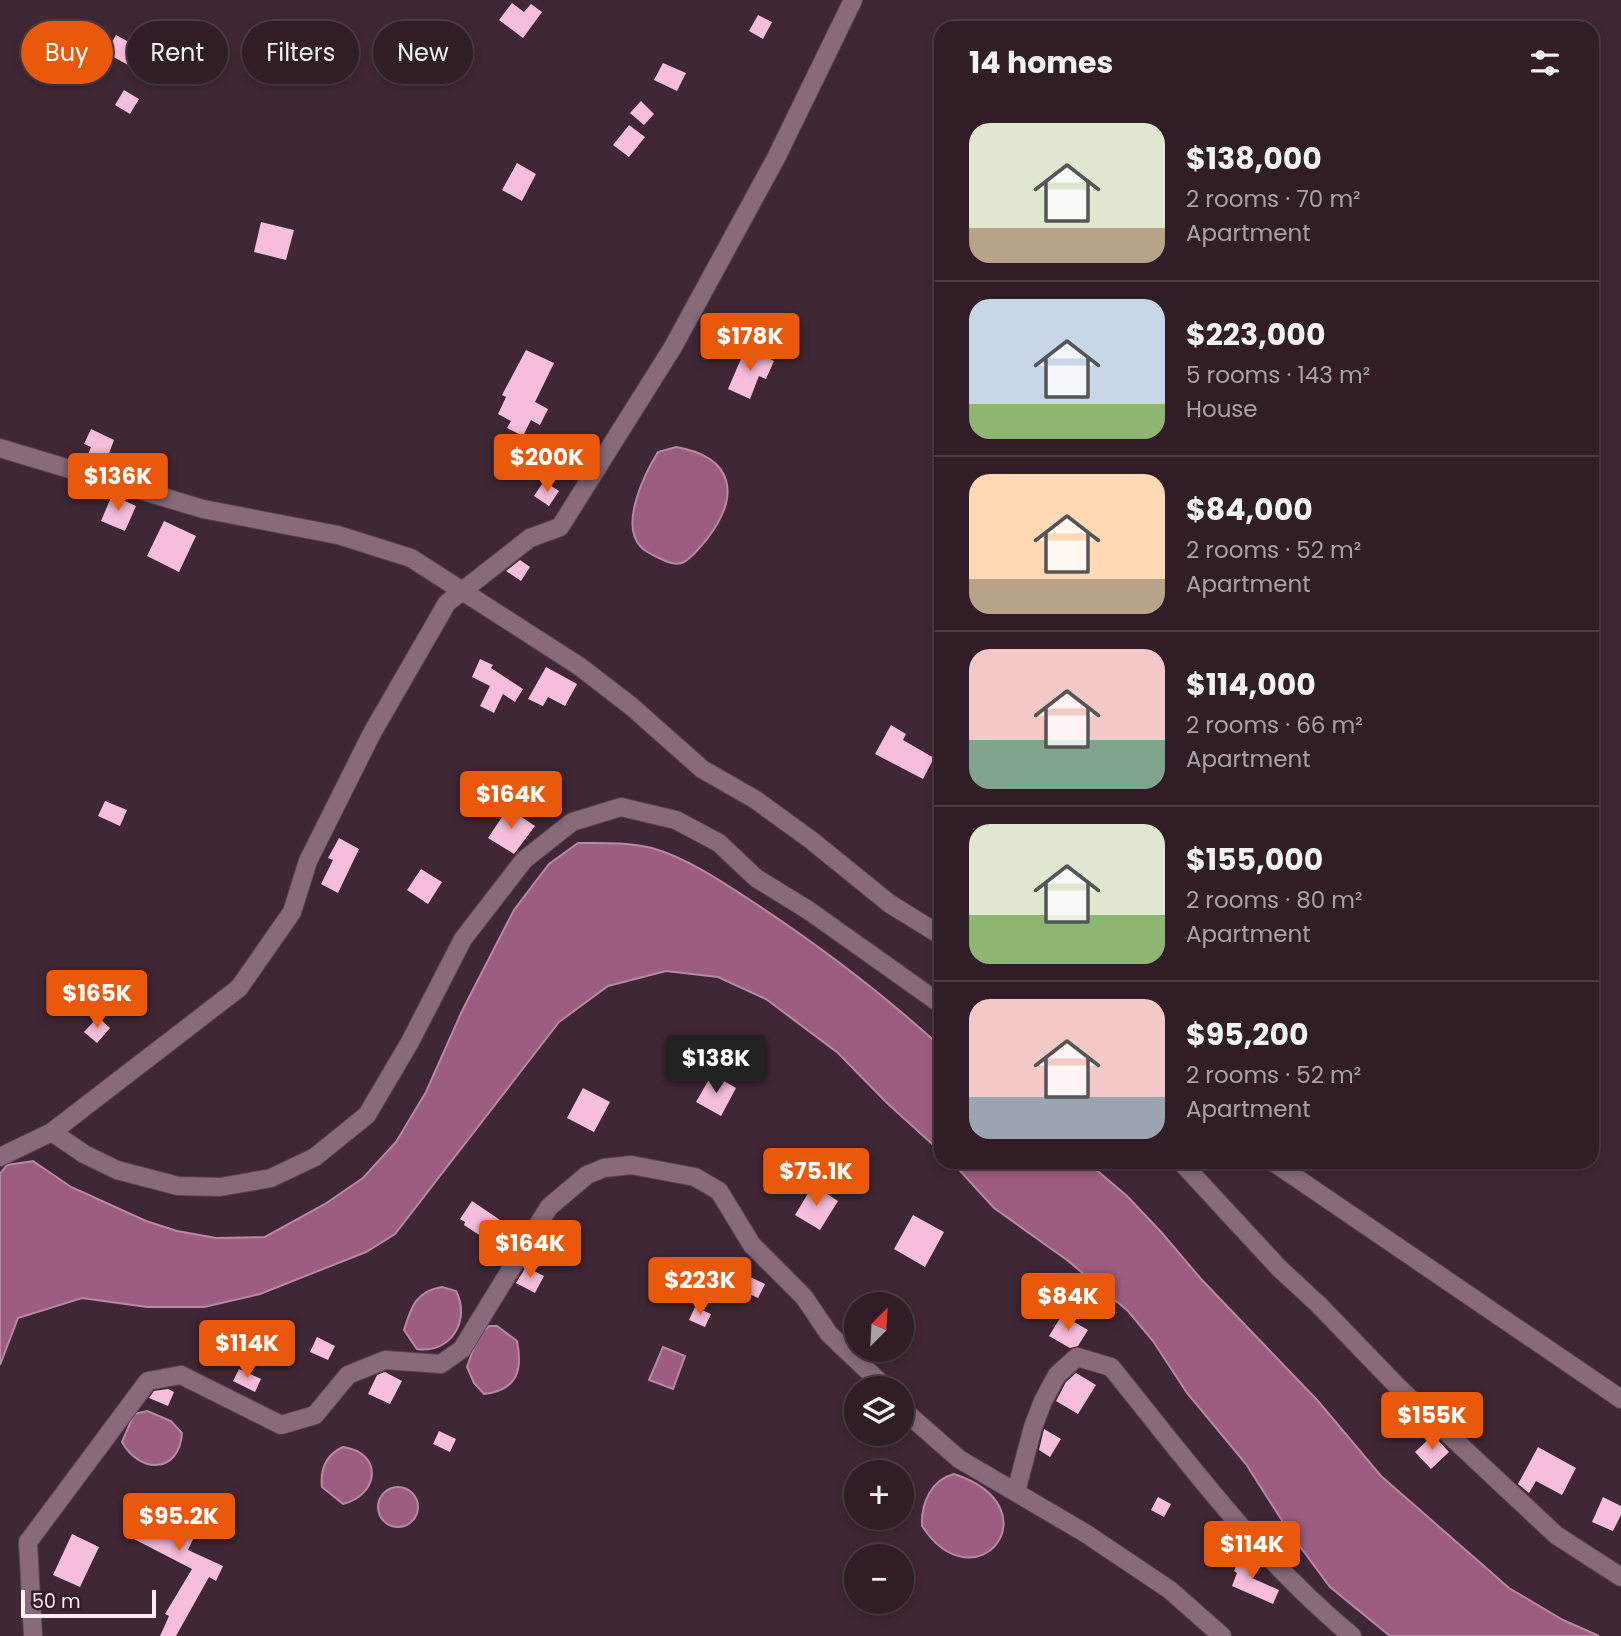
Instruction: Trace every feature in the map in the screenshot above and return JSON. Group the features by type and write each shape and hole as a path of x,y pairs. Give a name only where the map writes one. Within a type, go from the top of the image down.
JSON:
{"street":[{"path":"0,1157 52,1132 239,988 292,912 308,861 372,733 447,603 530,538 561,527 673,347 776,158 853,0"},
{"path":"0,448 203,509 338,536 411,558 579,666 631,706 702,769 755,800 811,840 890,904 934,931"},
{"path":"52,1132 84,1154 117,1170 178,1186 220,1187 271,1178 315,1157 366,1115 410,1042 464,939 524,860 572,822 621,807 676,820 719,843 756,878 808,910 934,999"},
{"path":"33,1636 28,1542 148,1381 181,1376 281,1425 315,1415 348,1375 385,1360 441,1364 462,1349 549,1207 587,1175 604,1168 631,1165 665,1169 695,1177 719,1191 752,1245 804,1297 829,1334 873,1376"},
{"path":"1187,1169 1360,1350 1547,1528 1621,1577"},
{"path":"1283,1169 1621,1399"},
{"path":"1016,1492 1033,1427 1057,1375 1077,1357 1111,1367 1266,1557 1311,1602 1352,1636"},
{"path":"914,1419 959,1458 1085,1533 1170,1590 1222,1636"}],"shaded area":[{"path":"676,447 710,459 726,480 727,493 725,507 707,539 690,558 678,564 665,561 643,549 635,537 633,526 636,499 653,461 658,452"},
{"path":"578,843 615,843 652,848 689,863 798,932 895,1006 934,1041 934,1146 838,1053 766,999 718,977 666,971 608,986 559,1022 395,1234 366,1252 260,1294 204,1307 147,1307 82,1298 18,1318 0,1365 0,1174 7,1165 33,1161 71,1187 146,1221 177,1231 216,1238 265,1237 325,1204 363,1178 396,1142 426,1092 462,1011 514,910 549,864"},
{"path":"958,1169 1095,1169 1127,1196 1162,1233 1201,1279 1318,1401 1381,1476 1509,1588 1563,1620 1599,1636 1390,1636 1330,1587 1290,1533 1246,1464 1187,1393 1153,1341 1128,1311 1067,1260 994,1208"},
{"path":"442,1287 456,1291 460,1302 461,1313 455,1333 440,1346 417,1349 404,1330 409,1314 420,1296"},
{"path":"489,1326 497,1326 517,1341 519,1361 518,1370 511,1383 495,1392 484,1394 474,1383 467,1367 478,1336"},
{"path":"663,1347 685,1356 673,1389 649,1380"},
{"path":"147,1411 171,1421 182,1433 174,1456 157,1465 138,1460 122,1442 134,1414"},
{"path":"343,1447 365,1457 371,1465 372,1474 370,1484 364,1492 343,1504 322,1487 322,1480 328,1458"},
{"path":"954,1474 984,1489 1000,1508 1003,1527 997,1544 983,1555 964,1557 943,1549 922,1526 923,1509 929,1494 939,1481"},
{"path":"398,1487 406,1488 412,1493 417,1499 417,1515 412,1521 406,1526 398,1527 390,1526 384,1521 379,1515 378,1507 379,1499 384,1493 390,1488"}],"building":[{"path":"512,3 524,12 531,4 542,12 523,38 499,20"},
{"path":"758,15 772,22 763,39 749,31"},
{"path":"116,35 127,41 127,64 113,57 113,40"},
{"path":"663,63 686,73 677,91 654,80"},
{"path":"124,90 139,99 130,114 115,105"},
{"path":"641,101 654,114 644,125 630,113"},
{"path":"629,125 645,137 629,157 613,145"},
{"path":"517,163 536,174 522,201 502,190"},
{"path":"261,222 294,230 286,260 254,252"},
{"path":"746,347 774,361 766,379 759,376 750,399 728,389"},
{"path":"526,350 554,363 535,402 548,409 540,425 531,420 523,436 507,428 511,421 498,414 506,397 502,395"},
{"path":"91,429 114,440 104,467 85,462 91,447 84,444"},
{"path":"544,481 559,491 549,506 534,496"},
{"path":"112,495 136,506 125,531 101,521"},
{"path":"164,521 196,536 179,572 147,556"},
{"path":"520,560 530,567 521,581 506,571"},
{"path":"480,659 493,665 491,668 523,689 515,702 503,694 494,713 480,706 490,686 472,677"},
{"path":"546,667 577,684 565,706 548,697 543,706 528,699"},
{"path":"891,725 906,734 903,740 934,758 923,779 875,754"},
{"path":"105,801 127,810 120,826 98,816"},
{"path":"508,808 535,826 514,854 488,838"},
{"path":"339,838 359,849 338,893 321,884 333,860 328,858"},
{"path":"421,869 442,882 428,904 407,890"},
{"path":"98,1017 110,1028 97,1043 84,1032"},
{"path":"712,1074 736,1088 721,1116 696,1102"},
{"path":"583,1088 610,1102 594,1132 567,1118"},
{"path":"813,1185 838,1201 820,1230 795,1215"},
{"path":"472,1201 509,1226 496,1246 464,1225 465,1222 460,1219"},
{"path":"913,1215 944,1232 925,1267 894,1249"},
{"path":"526,1267 544,1276 535,1293 516,1283"},
{"path":"750,1277 765,1284 758,1298 743,1291"},
{"path":"695,1307 711,1314 705,1327 689,1320"},
{"path":"1062,1315 1088,1330 1078,1346 1070,1348 1049,1336"},
{"path":"317,1337 335,1346 328,1360 310,1352"},
{"path":"239,1369 261,1379 255,1392 233,1381"},
{"path":"385,1372 402,1381 390,1404 368,1394 377,1375"},
{"path":"1076,1373 1096,1385 1078,1414 1056,1401 1066,1382"},
{"path":"168,1389 174,1392 168,1406 149,1398 154,1391"},
{"path":"1044,1429 1061,1439 1050,1457 1039,1450"},
{"path":"439,1431 456,1439 450,1452 433,1444"},
{"path":"1433,1435 1449,1452 1431,1469 1415,1452"},
{"path":"1538,1447 1576,1468 1562,1495 1536,1481 1529,1493 1518,1484"},
{"path":"177,1494 207,1509 188,1550 223,1566 216,1581 209,1577 176,1636 160,1636 169,1616 165,1614 192,1569 130,1537 138,1522 146,1526 157,1502 170,1508"},
{"path":"1158,1497 1171,1504 1164,1517 1151,1510"},
{"path":"1603,1497 1621,1506 1621,1515 1613,1531 1592,1522"},
{"path":"72,1534 99,1547 80,1587 53,1575"},
{"path":"1242,1553 1259,1563 1252,1578 1279,1590 1273,1604 1232,1586 1237,1573 1234,1571"}]}
